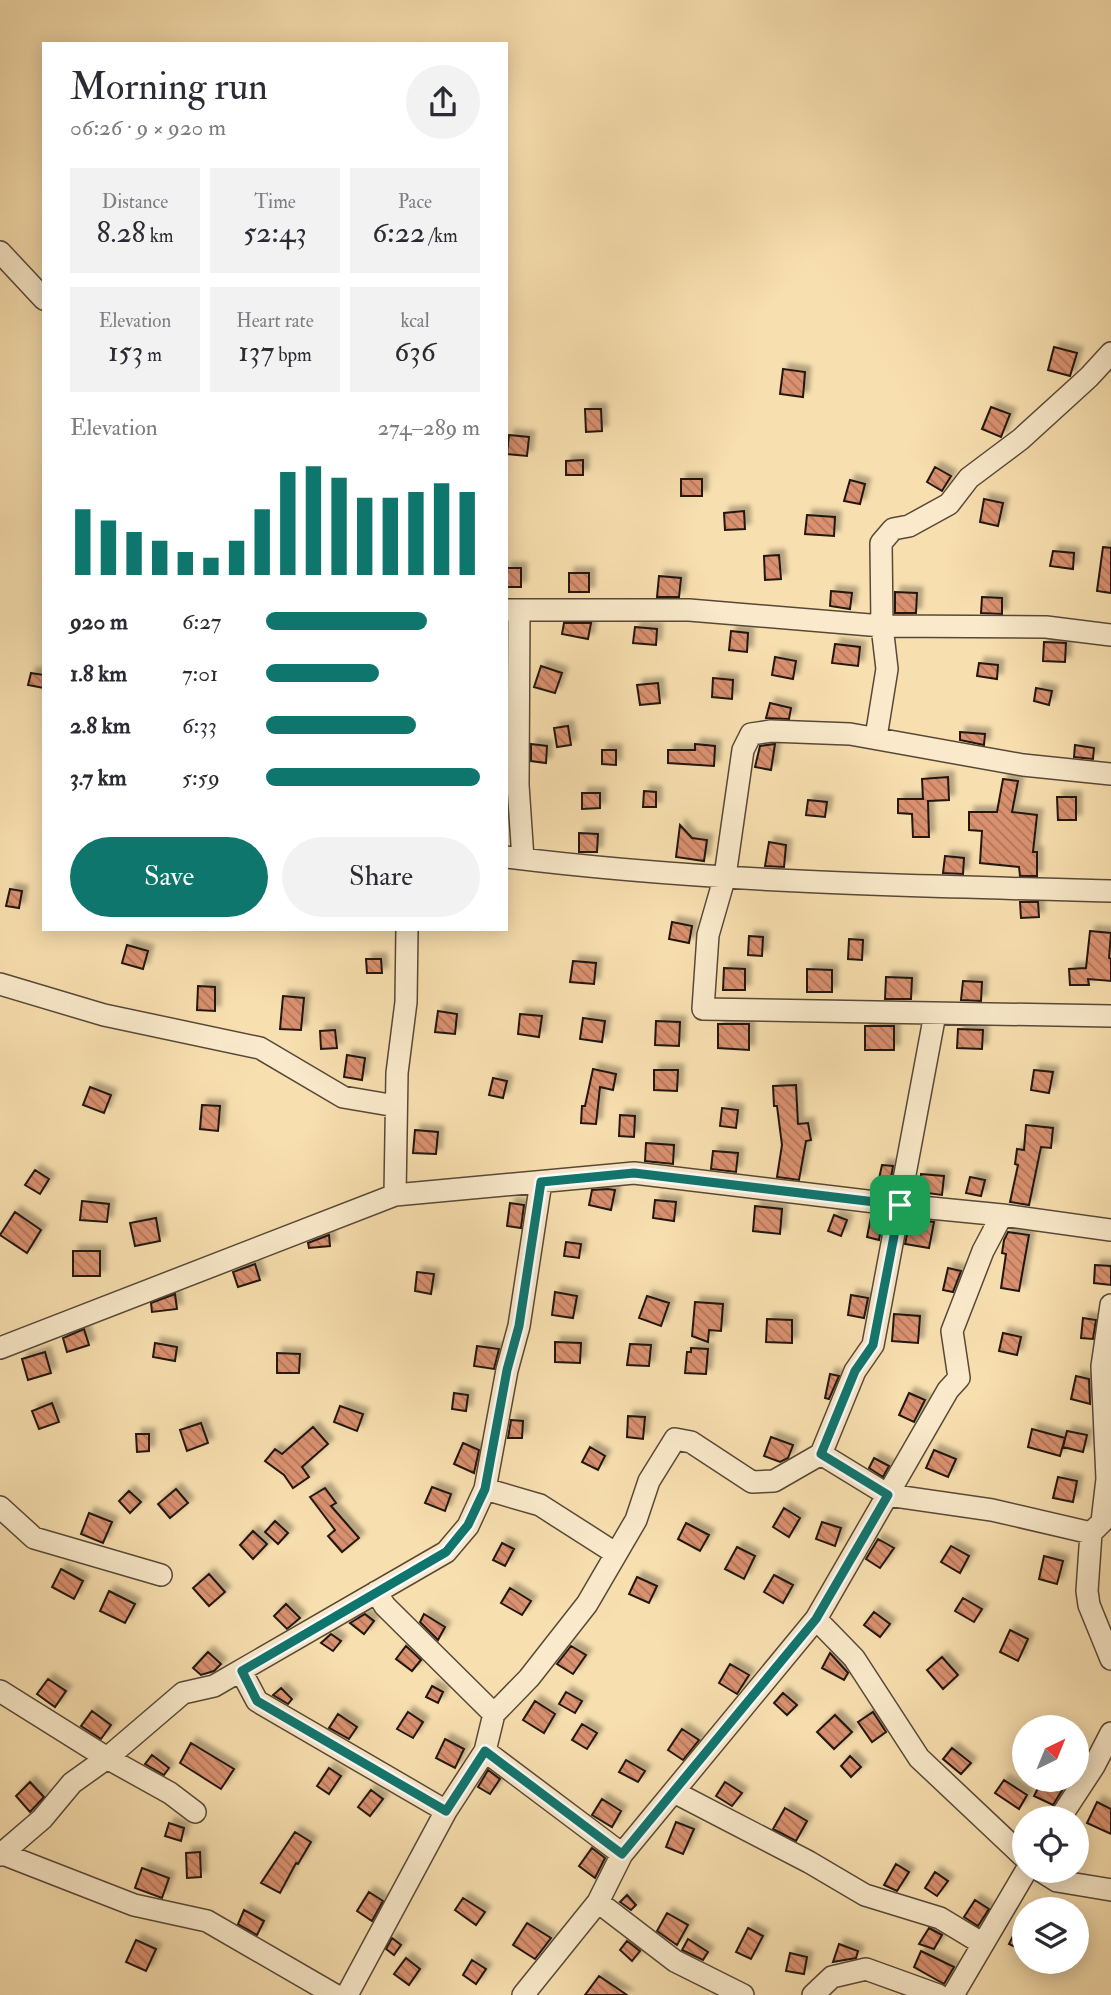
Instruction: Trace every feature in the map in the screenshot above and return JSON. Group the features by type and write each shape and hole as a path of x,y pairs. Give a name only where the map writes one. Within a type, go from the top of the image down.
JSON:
{"street":[{"path":"0,252 42,297"},
{"path":"876,737 887,669 882,626 881,543 892,529 908,526 949,504 969,478 1021,439 1089,377 1111,353"},
{"path":"1111,635 1046,627 882,626 689,610 512,610 518,785 514,858 725,876 1111,891"},
{"path":"1111,774 1023,765 876,737 771,731 751,734 743,750 725,876 708,934 703,1009 1111,1016"},
{"path":"395,1195 397,1073 406,1002 408,931"},
{"path":"0,984 104,1015 260,1048 343,1097 396,1106"},
{"path":"347,1995 446,1811 485,1751 494,1714 529,1678 587,1604 636,1520 649,1481 674,1439 691,1442 752,1482 774,1481 821,1454 855,1371 873,1345 935,1014"},
{"path":"0,1348 395,1195 634,1173 1111,1230"},
{"path":"335,1995 207,1921 134,1905 2,1855 41,1819 72,1783 107,1758 183,1693 214,1686 242,1671 446,1552 468,1525 485,1489 507,1370 519,1326 541,1182"},
{"path":"523,1995 598,1902 622,1854 816,1619 948,1390 959,1378 952,1331 983,1251 1002,1215"},
{"path":"1111,1305 1107,1367 1107,1479 1102,1522 1091,1533 1087,1591 1089,1605 1111,1659"},
{"path":"821,1454 888,1495 992,1510 1091,1533"},
{"path":"485,1489 540,1506 615,1553"},
{"path":"0,1507 34,1538 162,1575"},
{"path":"376,1592 385,1606 494,1714"},
{"path":"816,1619 854,1658 919,1758 1012,1846"},
{"path":"242,1671 257,1701 446,1811"},
{"path":"0,1692 170,1793 195,1812"},
{"path":"1068,1806 1094,1766 1111,1733"},
{"path":"485,1751 622,1854"},
{"path":"674,1792 809,1862 865,1895 940,1918 983,1944"},
{"path":"953,1995 1019,1883"},
{"path":"1069,1883 1111,1890"},
{"path":"598,1902 675,1961 743,1995"},
{"path":"813,1995 832,1977 866,1969 938,1995"}],"building":[{"path":"1054,347 1077,353 1070,376 1048,370"},
{"path":"783,369 805,372 803,397 780,394"},
{"path":"991,407 1010,414 1001,437 982,429"},
{"path":"585,409 601,409 602,431 586,432"},
{"path":"509,435 529,437 527,456 508,454"},
{"path":"583,460 583,475 566,475 566,461"},
{"path":"935,467 951,476 942,491 927,482"},
{"path":"681,479 702,479 702,496 681,496"},
{"path":"850,480 865,484 860,504 844,501"},
{"path":"984,499 1003,503 998,526 980,522"},
{"path":"744,511 745,529 725,530 724,513"},
{"path":"807,515 835,517 834,536 805,534"},
{"path":"1103,547 1111,548 1111,593 1097,591"},
{"path":"1053,551 1074,553 1073,569 1050,566"},
{"path":"779,555 781,579 765,580 764,556"},
{"path":"508,568 521,568 521,587 508,587"},
{"path":"569,573 589,573 589,592 569,592"},
{"path":"659,576 681,578 679,597 657,597"},
{"path":"831,591 852,593 850,609 830,606"},
{"path":"895,592 917,593 916,613 895,613"},
{"path":"982,597 1002,598 1002,614 981,613"},
{"path":"564,623 591,623 588,639 562,634"},
{"path":"635,627 657,629 656,645 633,643"},
{"path":"731,631 748,633 747,652 729,650"},
{"path":"1044,642 1066,643 1065,662 1043,661"},
{"path":"835,644 860,647 858,666 832,663"},
{"path":"775,657 796,661 793,679 772,675"},
{"path":"979,663 998,665 997,679 977,676"},
{"path":"541,666 562,673 555,693 534,687"},
{"path":"31,673 42,675 42,688 28,685"},
{"path":"713,678 733,680 732,699 712,697"},
{"path":"658,683 660,703 640,705 637,685"},
{"path":"1036,688 1052,691 1049,705 1034,701"},
{"path":"770,703 791,708 789,719 766,718"},
{"path":"568,726 571,745 557,747 554,728"},
{"path":"960,732 985,734 984,745 960,740"},
{"path":"531,744 547,746 546,763 531,761"},
{"path":"695,744 715,746 714,766 668,763 668,750 695,750"},
{"path":"775,744 771,770 755,767 760,746"},
{"path":"1075,745 1094,748 1093,759 1074,757"},
{"path":"602,750 616,750 616,765 602,764"},
{"path":"948,777 949,800 928,801 929,837 913,837 912,814 898,813 898,799 923,799 922,779"},
{"path":"1003,779 1018,781 1012,812 1037,815 1033,852 1037,852 1037,876 1020,876 1019,867 980,863 982,831 969,830 969,812 997,812"},
{"path":"644,791 656,792 656,807 643,807"},
{"path":"582,793 600,793 600,808 582,809"},
{"path":"1057,797 1076,797 1076,820 1058,820"},
{"path":"808,800 827,802 825,817 806,815"},
{"path":"680,825 692,838 707,840 704,861 676,857"},
{"path":"579,833 598,834 597,852 579,852"},
{"path":"769,842 786,845 784,867 765,866"},
{"path":"945,856 964,858 963,874 943,873"},
{"path":"10,889 22,891 19,908 6,906"},
{"path":"1020,902 1038,902 1039,917 1021,918"},
{"path":"672,922 692,926 689,943 669,939"},
{"path":"1090,931 1111,933 1111,981 1088,979 1089,985 1070,985 1069,969 1086,968"},
{"path":"749,936 763,937 762,956 748,955"},
{"path":"849,939 863,940 862,960 848,959"},
{"path":"127,945 148,951 143,969 122,963"},
{"path":"366,959 381,959 382,973 367,973"},
{"path":"573,961 596,963 594,984 570,982"},
{"path":"724,968 745,969 745,990 723,990"},
{"path":"807,969 832,970 832,992 807,992"},
{"path":"886,977 912,978 911,999 885,999"},
{"path":"963,981 982,982 981,1001 961,1000"},
{"path":"198,986 215,987 215,1011 197,1010"},
{"path":"283,996 304,998 301,1030 280,1029"},
{"path":"438,1011 457,1014 455,1034 435,1032"},
{"path":"520,1014 542,1016 539,1037 518,1034"},
{"path":"583,1018 605,1021 602,1042 580,1039"},
{"path":"656,1021 680,1022 679,1046 655,1045"},
{"path":"718,1024 749,1024 749,1050 718,1048"},
{"path":"865,1026 894,1026 894,1050 865,1050"},
{"path":"958,1029 983,1030 982,1049 957,1048"},
{"path":"335,1030 337,1048 321,1049 320,1031"},
{"path":"347,1055 365,1058 362,1080 344,1077"},
{"path":"593,1069 616,1074 613,1090 600,1087 596,1124 581,1123 582,1106 585,1106"},
{"path":"654,1070 678,1070 677,1091 654,1090"},
{"path":"1034,1070 1053,1072 1049,1093 1031,1090"},
{"path":"493,1078 507,1081 503,1098 489,1095"},
{"path":"796,1085 798,1124 808,1123 811,1140 806,1141 799,1180 777,1177 782,1145 773,1086"},
{"path":"90,1087 111,1095 104,1113 83,1105"},
{"path":"202,1105 220,1106 218,1131 200,1129"},
{"path":"722,1108 738,1110 736,1128 720,1126"},
{"path":"620,1115 635,1116 634,1137 619,1136"},
{"path":"1026,1125 1053,1128 1051,1148 1041,1147 1029,1205 1010,1202 1018,1165 1015,1164 1017,1149 1024,1150"},
{"path":"415,1130 438,1132 436,1154 413,1153"},
{"path":"646,1143 674,1145 673,1164 645,1161"},
{"path":"713,1151 738,1153 736,1172 711,1169"},
{"path":"882,1165 893,1166 890,1184 878,1183"},
{"path":"35,1170 49,1179 40,1194 25,1185"},
{"path":"921,1174 944,1176 942,1195 919,1192"},
{"path":"970,1177 985,1180 981,1196 966,1193"},
{"path":"592,1190 615,1190 611,1210 589,1205"},
{"path":"655,1200 676,1202 674,1221 653,1218"},
{"path":"82,1201 109,1204 107,1222 80,1220"},
{"path":"510,1203 524,1205 521,1228 507,1226"},
{"path":"755,1206 782,1209 780,1234 753,1231"},
{"path":"15,1212 41,1230 27,1253 0,1235"},
{"path":"834,1215 847,1220 841,1236 828,1231"},
{"path":"871,1217 883,1219 879,1240 867,1237"},
{"path":"156,1218 160,1241 135,1246 130,1223"},
{"path":"914,1220 934,1222 929,1248 905,1244 909,1225 913,1226"},
{"path":"1008,1232 1029,1235 1019,1291 1001,1288 1006,1254 1002,1253"},
{"path":"329,1235 330,1246 309,1248 308,1243"},
{"path":"566,1242 581,1244 579,1258 564,1256"},
{"path":"73,1251 100,1251 100,1276 73,1276"},
{"path":"255,1264 260,1280 238,1287 233,1272"},
{"path":"1095,1265 1111,1266 1111,1285 1094,1283"},
{"path":"948,1268 961,1271 953,1292 943,1290"},
{"path":"417,1272 434,1274 431,1294 415,1291"},
{"path":"555,1292 577,1296 573,1318 552,1315"},
{"path":"175,1294 177,1309 152,1312 151,1303"},
{"path":"851,1295 868,1298 864,1318 848,1315"},
{"path":"647,1296 669,1303 661,1326 639,1318"},
{"path":"695,1302 723,1304 721,1331 709,1330 708,1342 692,1336"},
{"path":"894,1314 920,1316 918,1343 892,1341"},
{"path":"1083,1318 1096,1320 1093,1339 1081,1338"},
{"path":"767,1319 792,1320 792,1343 766,1342"},
{"path":"84,1329 89,1345 67,1352 63,1338"},
{"path":"1003,1333 1021,1337 1017,1355 999,1351"},
{"path":"555,1342 581,1343 580,1363 555,1362"},
{"path":"155,1343 177,1347 175,1361 153,1357"},
{"path":"630,1344 651,1345 649,1366 627,1365"},
{"path":"477,1346 499,1349 494,1369 474,1366"},
{"path":"691,1348 708,1349 706,1374 685,1373 687,1352 691,1352"},
{"path":"45,1352 51,1373 28,1380 22,1359"},
{"path":"277,1353 300,1354 299,1373 277,1373"},
{"path":"830,1374 839,1376 829,1399 825,1398"},
{"path":"1076,1376 1089,1379 1090,1404 1071,1399"},
{"path":"454,1393 468,1395 466,1411 452,1409"},
{"path":"909,1393 925,1400 914,1422 899,1415"},
{"path":"52,1403 59,1422 39,1429 32,1411"},
{"path":"340,1406 363,1414 357,1431 334,1422"},
{"path":"628,1416 645,1417 643,1439 627,1437"},
{"path":"511,1420 523,1421 522,1438 508,1438"},
{"path":"201,1423 208,1443 187,1451 180,1430"},
{"path":"313,1427 328,1444 302,1467 309,1477 293,1488 284,1475 265,1461 275,1449 282,1454"},
{"path":"1032,1429 1065,1438 1060,1456 1028,1447"},
{"path":"1067,1431 1087,1435 1083,1452 1063,1447"},
{"path":"136,1434 149,1434 149,1451 137,1452"},
{"path":"771,1437 793,1445 788,1458 780,1462 764,1456"},
{"path":"463,1443 479,1450 474,1473 454,1464"},
{"path":"590,1447 605,1456 598,1470 582,1462"},
{"path":"934,1450 956,1459 948,1477 926,1468"},
{"path":"874,1458 889,1466 883,1477 869,1468"},
{"path":"1058,1477 1077,1481 1073,1502 1053,1498"},
{"path":"432,1487 451,1494 445,1511 425,1503"},
{"path":"325,1488 336,1503 331,1506 359,1538 342,1552 328,1536 335,1530 310,1497"},
{"path":"176,1489 188,1503 170,1518 158,1504"},
{"path":"129,1491 141,1502 130,1513 119,1501"},
{"path":"784,1508 800,1518 789,1537 773,1527"},
{"path":"89,1513 112,1522 103,1543 81,1534"},
{"path":"275,1521 288,1533 278,1544 265,1532"},
{"path":"822,1522 841,1528 835,1546 816,1539"},
{"path":"686,1523 709,1535 700,1551 678,1539"},
{"path":"253,1531 267,1544 253,1559 240,1545"},
{"path":"878,1539 894,1548 880,1568 866,1559"},
{"path":"502,1543 514,1549 505,1566 493,1560"},
{"path":"951,1546 969,1556 960,1573 941,1562"},
{"path":"737,1547 755,1556 744,1579 725,1569"},
{"path":"1044,1556 1063,1561 1057,1584 1039,1579"},
{"path":"61,1569 83,1581 74,1599 52,1587"},
{"path":"209,1574 225,1592 209,1606 193,1588"},
{"path":"774,1575 793,1585 783,1603 764,1592"},
{"path":"637,1577 657,1586 649,1603 629,1594"},
{"path":"510,1588 531,1601 522,1615 501,1603"},
{"path":"109,1591 135,1604 125,1623 100,1611"},
{"path":"963,1598 982,1609 974,1622 955,1611"},
{"path":"286,1604 300,1618 287,1629 274,1616"},
{"path":"874,1612 890,1624 880,1637 864,1625"},
{"path":"365,1614 374,1621 364,1634 350,1623"},
{"path":"424,1614 445,1627 438,1640 420,1622"},
{"path":"1010,1630 1028,1639 1018,1661 1000,1652"},
{"path":"331,1634 341,1641 333,1651 321,1643"},
{"path":"406,1646 421,1660 412,1671 396,1659"},
{"path":"571,1646 586,1655 573,1674 557,1664"},
{"path":"208,1652 221,1664 214,1671 201,1675 193,1668"},
{"path":"830,1653 848,1673 844,1680 822,1668"},
{"path":"942,1657 958,1675 943,1689 927,1670"},
{"path":"730,1664 749,1675 737,1694 719,1683"},
{"path":"48,1679 66,1691 55,1707 37,1694"},
{"path":"432,1686 443,1692 438,1703 426,1697"},
{"path":"281,1688 292,1699 288,1704 273,1695"},
{"path":"566,1692 582,1701 575,1713 559,1704"},
{"path":"783,1693 797,1705 787,1715 774,1703"},
{"path":"535,1701 555,1714 544,1733 523,1720"},
{"path":"92,1711 111,1725 101,1739 81,1726"},
{"path":"408,1712 423,1722 413,1738 397,1729"},
{"path":"873,1712 886,1732 872,1742 858,1722"},
{"path":"338,1714 357,1727 349,1739 329,1728"},
{"path":"835,1715 852,1732 834,1749 817,1732"},
{"path":"582,1724 597,1733 587,1749 572,1740"},
{"path":"682,1729 699,1740 683,1760 668,1750"},
{"path":"445,1739 464,1749 455,1768 436,1758"},
{"path":"191,1743 234,1769 221,1789 180,1763"},
{"path":"952,1748 971,1763 961,1774 943,1759"},
{"path":"152,1755 169,1768 164,1775 145,1764"},
{"path":"850,1756 861,1767 851,1777 841,1766"},
{"path":"626,1760 645,1771 638,1782 619,1772"},
{"path":"329,1768 341,1776 329,1794 317,1786"},
{"path":"488,1770 500,1779 490,1794 478,1787"},
{"path":"1004,1780 1012,1785 1012,1792 1027,1795 1021,1806 1014,1806 995,1793"},
{"path":"30,1782 44,1797 30,1812 16,1796"},
{"path":"725,1782 742,1793 732,1806 716,1796"},
{"path":"371,1790 383,1799 370,1816 358,1807"},
{"path":"1036,1792 1061,1792 1053,1805 1034,1796"},
{"path":"602,1799 621,1811 612,1827 592,1815"},
{"path":"1097,1802 1111,1809 1111,1834 1089,1824"},
{"path":"785,1808 807,1821 796,1841 773,1829"},
{"path":"676,1822 694,1829 683,1854 666,1847"},
{"path":"169,1823 184,1828 181,1841 165,1836"},
{"path":"295,1832 311,1842 280,1893 261,1883"},
{"path":"592,1848 605,1858 595,1878 579,1866"},
{"path":"200,1852 201,1877 187,1878 186,1853"},
{"path":"896,1864 909,1872 897,1891 884,1885"},
{"path":"142,1868 169,1878 162,1898 135,1888"},
{"path":"935,1872 948,1881 937,1896 925,1888"},
{"path":"369,1892 383,1901 372,1921 357,1911"},
{"path":"627,1895 636,1905 631,1910 620,1902"},
{"path":"463,1898 485,1912 476,1925 455,1910"},
{"path":"975,1900 989,1909 978,1926 964,1917"},
{"path":"244,1910 264,1921 257,1935 238,1924"},
{"path":"667,1913 688,1925 677,1945 657,1931"},
{"path":"527,1923 551,1938 535,1959 513,1945"},
{"path":"748,1928 763,1936 751,1959 736,1952"},
{"path":"929,1928 942,1935 934,1949 919,1944"},
{"path":"392,1938 401,1945 394,1955 386,1949"},
{"path":"688,1939 708,1952 703,1960 682,1950"},
{"path":"136,1940 156,1949 146,1971 126,1962"},
{"path":"627,1941 640,1951 632,1961 620,1950"},
{"path":"839,1944 858,1951 856,1958 833,1962"},
{"path":"921,1951 954,1967 944,1984 914,1967"},
{"path":"790,1953 807,1957 804,1974 786,1971"},
{"path":"406,1958 420,1969 409,1985 394,1974"},
{"path":"472,1960 486,1969 476,1984 463,1975"},
{"path":"599,1976 627,1995 585,1995"}],"route":[{"path":"634,1173 900,1205 873,1345 855,1371 821,1454 888,1495 816,1619 622,1854 485,1751 446,1811 257,1701 242,1671 446,1552 468,1525 485,1489 507,1370 519,1326 541,1182 634,1173"}]}
